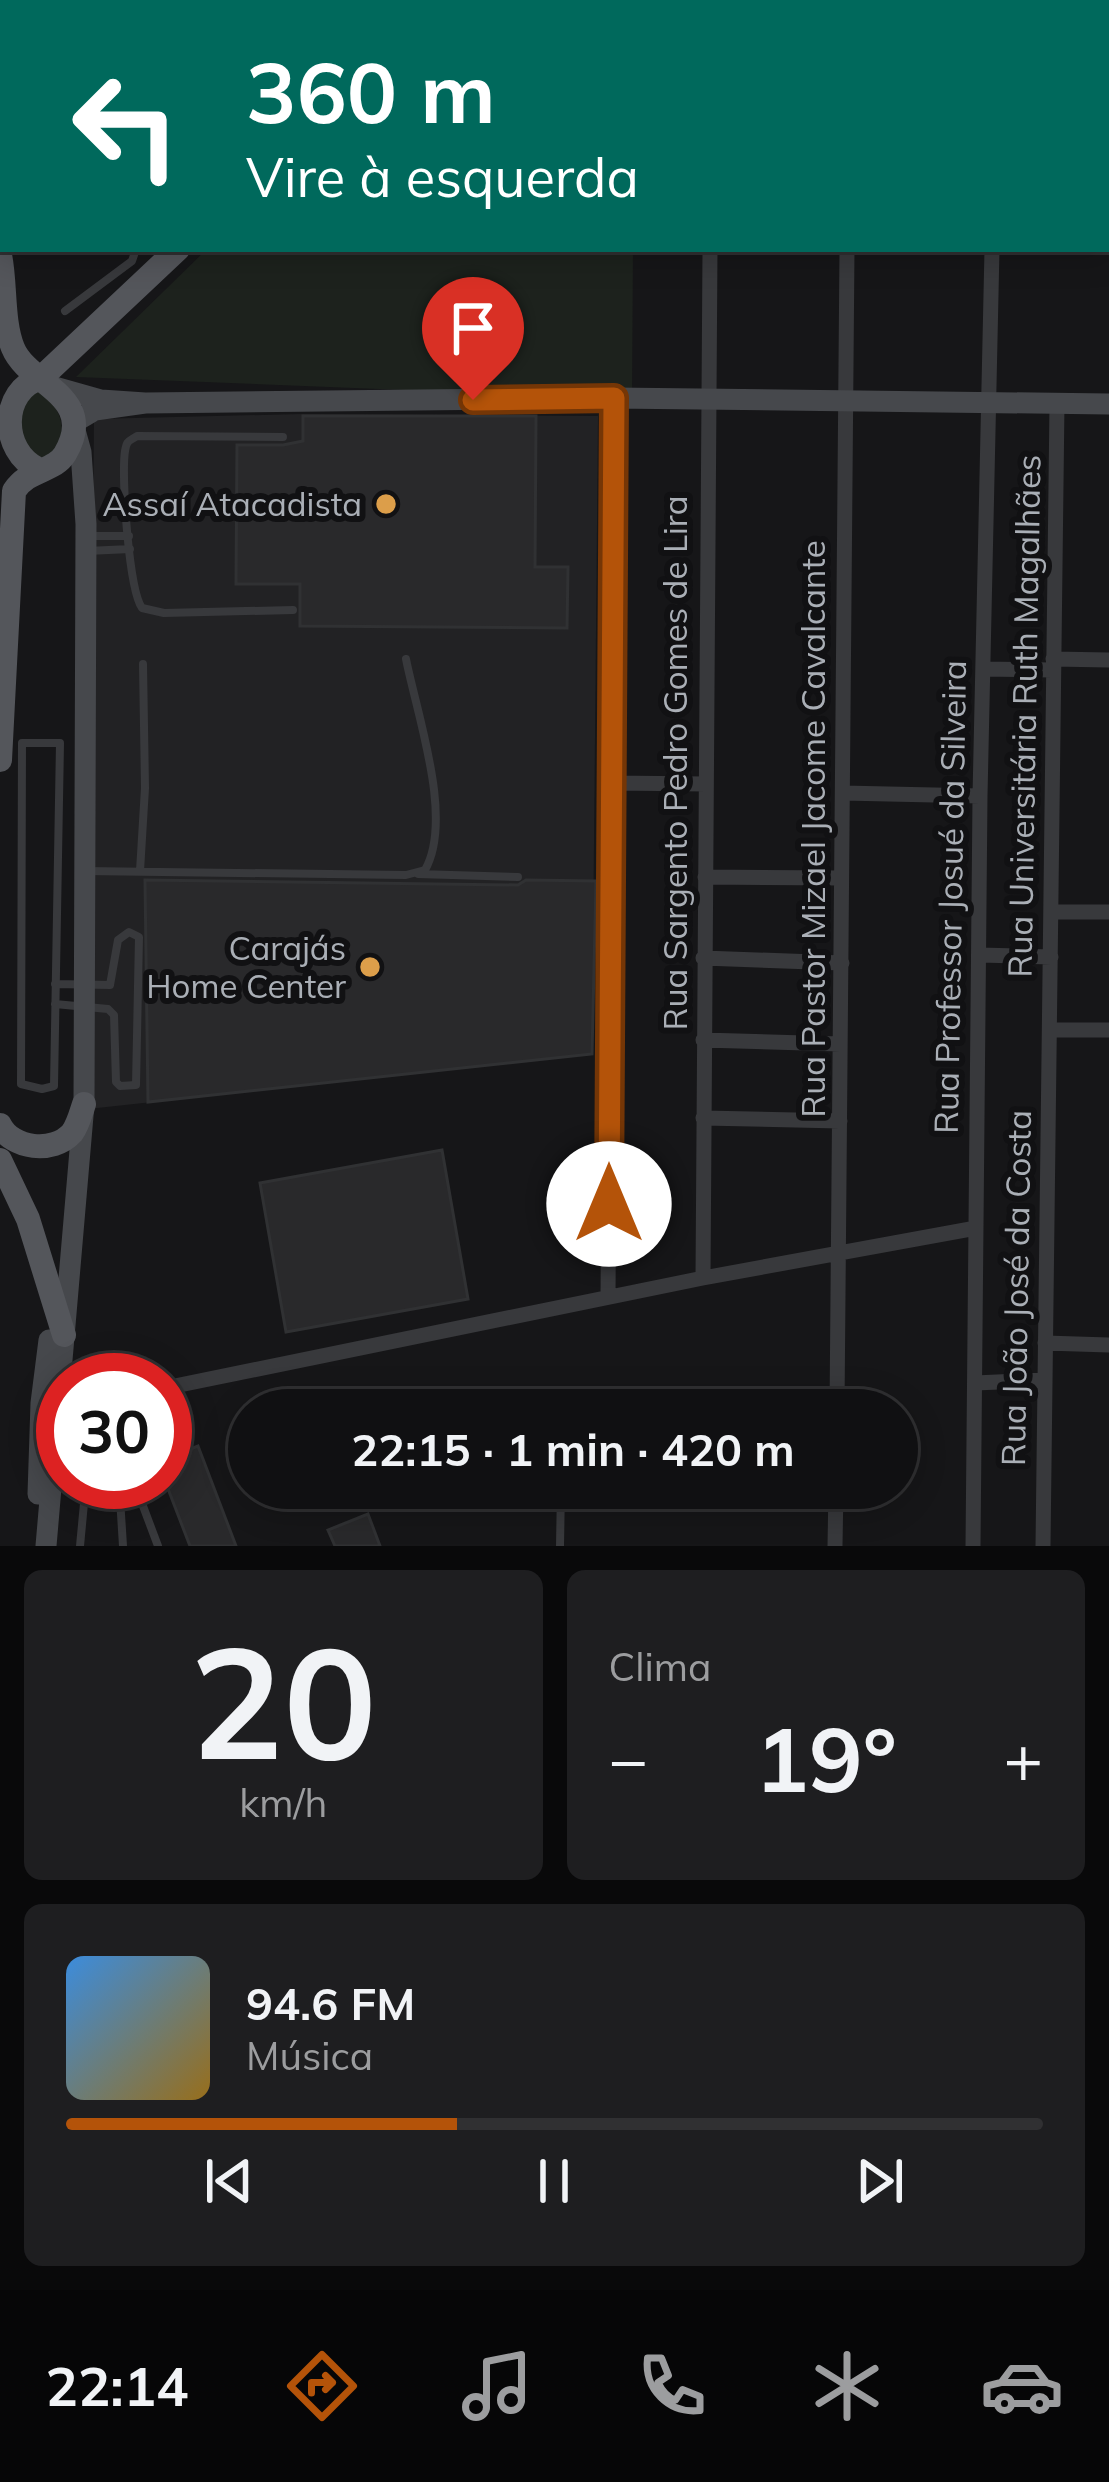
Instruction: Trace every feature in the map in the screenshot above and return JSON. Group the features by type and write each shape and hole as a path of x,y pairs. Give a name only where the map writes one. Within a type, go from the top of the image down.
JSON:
{"main road":[{"path":"48,383 175,252"},
{"path":"0,255 11,345 28,370 66,402 73,423 81,452 86,537 84,1104 62,1353"},
{"path":"86,537 78,500 65,479 19,457 12,445 7,410 27,382 48,383 101,400 145,403 614,398 1109,404"},
{"path":"0,760 14,491 22,479 64,456 73,423 95,410 145,403"},
{"path":"0,1124 3,1133 21,1144 60,1142 74,1131 84,1104"},
{"path":"53,1353 53,1302 66,1204 80,1144"},
{"path":"0,1160 28,1220 64,1335"},
{"path":"36,1546 41,1509"},
{"path":"46,1546 48,1509"}],"street":[{"name":"Rua Sargento Pedro Gomes de Lira","path":"703,1278 710,252"},
{"name":"Rua Pastor Mizael Jacome Cavalcante","path":"837,1389 847,252"},
{"name":"Rua Professor Josué da Silveira","path":"973,1546 980,796 992,252"},
{"path":"608,1297 614,398"},
{"name":"Rua Universitária Ruth Magalhães","path":"1050,1030 1057,403"},
{"path":"983,669 1109,661"},
{"path":"612,783 706,784"},
{"path":"843,793 980,796"},
{"path":"705,877 842,878"},
{"path":"1052,912 1109,912"},
{"path":"980,955 1052,957"},
{"path":"703,958 842,963"},
{"path":"1050,1030 1109,1030"},
{"name":"Rua João José da Costa","path":"1043,1546 1050,1030"},
{"path":"703,1040 840,1044"},
{"path":"704,1118 840,1121"},
{"path":"192,1382 703,1278 976,1228"},
{"path":"1045,1343 1109,1345"},
{"path":"975,1383 1044,1380"},
{"path":"835,1546 836,1509"}],"lane":[{"path":"65,311 132,260 135,252"},
{"path":"283,436 137,436 129,441 125,474 135,598 151,613 293,610"},
{"path":"86,537 129,536"},
{"path":"86,537 130,549"},
{"path":"406,659 436,790 429,863 417,874"},
{"path":"140,872 145,788 143,664"},
{"path":"22,743 60,743 55,984 54,1086 32,1088 21,1084 22,743"},
{"path":"84,871 518,877"},
{"path":"55,984 84,994 114,1015 116,1082 136,1084 140,937 129,932 118,940 110,985 84,994 56,1004"},
{"path":"80,1546 83,1509"},
{"path":"121,1509 124,1546"},
{"path":"144,1509 158,1546"},
{"path":"560,1546 561,1509"}],"shaded area":[{"path":"204,252 633,252 632,399 76,377"},
{"path":"38,391 56,409 62,429 60,447 42,461 23,450 17,401"},
{"path":"303,414 598,416 592,1054 88,1109 94,419"}],"building":[{"name":"Assaí Atacadista","path":"303,416 536,416 535,567 568,567 567,628 300,626 300,584 236,584 237,445 303,441"},
{"name":"Carajás Home Center","path":"145,880 518,885 526,880 596,881 592,1054 148,1102"},
{"path":"442,1150 468,1299 286,1332 260,1183"},
{"path":"198,1446 236,1546 190,1546 176,1509 192,1509 192,1448"},
{"path":"368,1514 380,1546 335,1546 328,1530"}],"place":[{"name":"Assaí Atacadista","path":"386,504"},
{"name":"Carajás Home Center","path":"370,967"}],"route":[{"path":"473,400 614,398 609,1204"}]}
